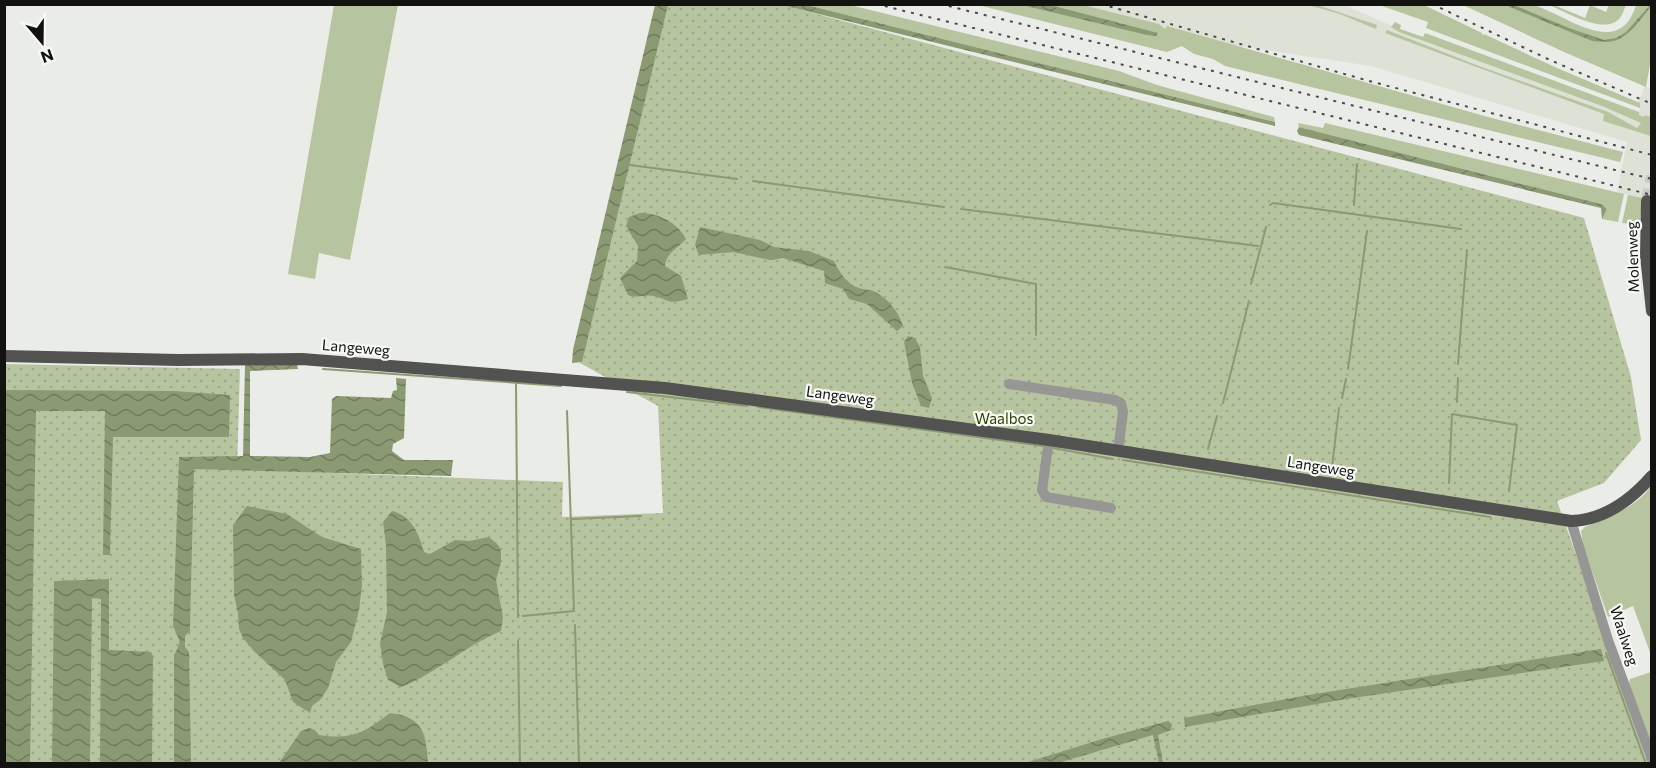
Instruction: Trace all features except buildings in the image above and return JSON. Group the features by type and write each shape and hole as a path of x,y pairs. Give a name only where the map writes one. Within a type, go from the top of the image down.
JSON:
{"main road":[{"name":"Molenweg","path":"1647,201 1646,256 1652,312"},
{"name":"Langeweg","path":"4,356 178,360 302,358 665,388 1049,440 1571,521 1587,519 1616,508 1630,499 1652,476"}],"street":[{"path":"1009,384 1115,400 1121,403 1123,412 1118,451"},
{"path":"1049,440 1042,490 1046,496 1111,508"},
{"name":"Waalweg","path":"1571,521 1608,640 1652,759"}],"shaded area":[{"path":"1038,5 1344,5 1399,29 1638,115 1640,106 1638,102 1645,86 1651,89 1651,201 1617,192 1627,142 1371,66 1154,33"}],"green space":[{"path":"1509,3 1533,5 1576,24 1605,32 1617,30 1628,21 1636,5 1651,5 1651,59 1646,87 1564,52 1463,5"},
{"path":"334,5 398,5 350,260 319,253 315,279 288,274"},
{"name":"Waalbos","path":"663,5 783,5 1584,218 1631,377 1641,440 1604,483 1557,501 1650,763 5,764 5,364 240,369 237,469 563,482 562,517 663,513 658,406 580,363"},
{"path":"807,5 850,5 1119,71 1157,85 1274,117 1275,122"},
{"path":"978,5 1083,5 1159,24 1165,29 1167,26 1488,117 1623,152 1620,162 1225,66 1213,59 1194,54 1182,46 1167,52"},
{"path":"1308,5 1317,5 1377,25 1376,29 1340,14"},
{"path":"1379,5 1424,5 1482,33 1483,36 1484,34 1640,103 1640,108 1426,28 1428,22"},
{"path":"1549,5 1585,18 1590,5 1606,12 1609,5 1626,5 1620,18 1605,25 1585,21"},
{"path":"1395,22 1401,25 1400,29 1423,37 1425,33 1639,112 1639,115 1644,117 1645,115 1651,117 1651,136 1603,121 1604,114 1385,33 1387,30 1608,112 1637,128 1641,123 1602,106 1399,32 1391,27"},
{"path":"1298,123 1323,128 1325,123 1624,194 1618,222 1602,219 1607,209 1601,204 1299,127"},
{"path":"1628,195 1642,198 1640,225 1622,223"},
{"path":"1651,486 1651,655 1633,606 1608,617 1583,545 1581,531 1630,506"},
{"path":"1651,672 1651,744 1629,683 1630,679"}],"water":[{"path":"655,5 668,5 582,362 572,363 573,350"},
{"path":"782,5 807,5 1275,122 1275,126"},
{"path":"1022,5 1050,5 1158,33 1156,36 1147,35"},
{"path":"1505,5 1514,5 1604,40 1616,38 1626,32 1652,5 1626,35 1606,42 1592,41"},
{"path":"1299,127 1601,204 1607,209 1602,219 1601,208 1299,135 1297,131"},
{"path":"640,213 667,220 683,233 686,239 670,254 665,266 681,276 688,299 672,302 653,296 628,295 620,278 637,261 638,246 626,226 629,217"},
{"path":"700,227 760,240 774,247 809,251 834,261 851,284 873,291 888,301 903,326 897,331 867,304 849,299 843,289 825,283 824,271 783,258 770,260 733,252 699,255 695,245"},
{"path":"908,336 915,338 920,347 923,376 932,398 929,408 921,406 912,383 904,342"},
{"path":"245,364 297,365 298,369 250,371 250,456 310,457 330,453 332,399 336,396 391,398 393,391 397,390 396,378 406,379 404,438 393,444 392,451 404,460 453,460 451,476 194,469 190,631 185,636 185,647 189,652 191,763 174,763 174,655 179,643 173,626 179,457 243,456"},
{"path":"5,390 175,391 230,395 229,437 113,437 110,555 103,555 105,411 36,411 30,763 5,763"},
{"path":"247,506 287,514 322,537 361,549 362,585 351,642 336,662 328,688 321,699 312,706 310,713 293,702 285,680 254,651 239,629 234,595 233,525"},
{"path":"392,511 410,521 417,532 424,552 430,554 455,540 469,541 489,537 499,546 501,552 496,580 503,617 501,631 401,687 388,680 380,643 387,613 386,545 383,522"},
{"path":"109,579 109,650 151,652 153,656 152,763 100,763 101,599 92,598 90,763 52,763 54,581"},
{"path":"1601,649 1604,661 1346,699 1185,727 1184,718 1308,695"},
{"path":"390,713 410,718 421,729 426,744 428,763 279,763 301,731 309,728 315,730 319,735 349,736 373,726"},
{"path":"1168,721 1172,724 1171,730 1158,735 1163,763 1159,763 1153,735 1058,763 1025,763 1102,739"}],"waterway":[{"path":"1354,205 1357,164"},
{"path":"630,165 737,179"},
{"path":"753,181 944,207"},
{"path":"1270,205 1273,203 1461,229"},
{"path":"961,209 1258,246"},
{"path":"1251,284 1266,227"},
{"path":"1348,369 1367,231"},
{"path":"1458,364 1467,250"},
{"path":"945,267 1036,284 1036,335"},
{"path":"1223,403 1249,301"},
{"path":"323,369 561,386"},
{"path":"1457,402 1458,378"},
{"path":"1342,398 1346,379"},
{"path":"516,384 518,617"},
{"path":"627,392 747,406"},
{"path":"758,407 1043,446"},
{"path":"1332,467 1339,408"},
{"path":"523,616 574,611 567,411"},
{"path":"1449,483 1452,414 1517,425 1509,491"},
{"path":"1208,449 1217,416"},
{"path":"1053,448 1113,459"},
{"path":"1123,460 1490,517"},
{"path":"572,519 641,516"},
{"path":"575,625 579,764"},
{"path":"518,641 520,764"},
{"path":"1606,653 1646,764"}],"tunnel":[{"path":"1647,201 1652,176"}],"railway":[{"path":"876,4 1652,195"},
{"path":"940,4 1652,179"},
{"path":"1101,4 1369,81 1652,155"},
{"path":"1432,4 1550,60 1652,104"}]}
